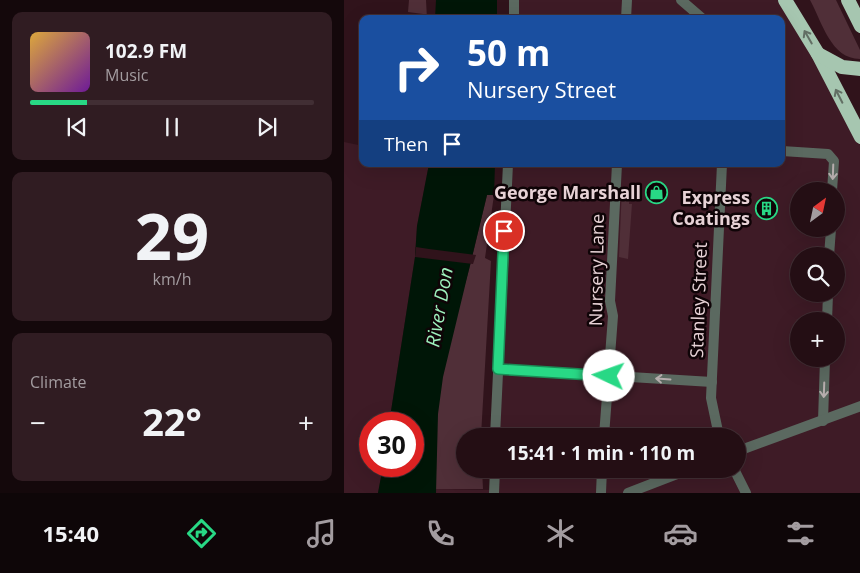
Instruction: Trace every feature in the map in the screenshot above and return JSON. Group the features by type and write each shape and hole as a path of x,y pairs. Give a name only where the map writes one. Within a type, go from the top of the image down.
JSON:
{"highway":[{"path":"784,0 818,54 860,137"},
{"path":"795,0 798,20"},
{"path":"848,0 860,26"},
{"path":"818,54 842,66 860,69"}],"street":[{"path":"514,0 514,15"},
{"path":"626,15 627,0"},
{"path":"681,0 698,15"},
{"path":"785,151 828,154 834,161 833,182"},
{"path":"496,428 508,167"},
{"name":"Nursery Lane","path":"605,428 613,316 610,301 616,167"},
{"name":"Stanley Street","path":"717,428 713,413 712,382 722,167"},
{"path":"823,421 825,367"},
{"path":"498,369 712,382"},
{"path":"746,448 860,406"},
{"path":"494,493 495,478"},
{"path":"601,493 602,478"},
{"path":"628,493 667,478"},
{"path":"738,478 746,493"}],"shaded area":[{"path":"409,0 426,0 427,15 408,12"},
{"path":"514,0 785,0 860,137 860,493 436,493 435,489 494,490 495,478 746,478 746,428 495,428 508,167 785,167 785,15 514,15"},
{"path":"810,0 836,0 860,50 860,59 842,53 835,46 823,28"},
{"path":"344,142 359,145 359,167 428,167 417,226 415,257 391,412 359,412 359,477 381,477 378,493 344,493"},
{"path":"622,187 630,187 629,204 632,204 628,259 619,257"},
{"path":"487,195 494,195 485,258 491,261 481,428 456,428 456,478 482,478 483,489 435,489 436,493 426,493 432,402 470,266"}],"water":[{"path":"436,0 497,0 497,15 435,15"},
{"name":"River Don","path":"428,167 495,167 494,195 487,195 443,377 438,414 436,493 378,493 381,477 424,477 424,412 391,412 415,257 417,226"}],"pier":[{"path":"416,247 476,255 473,264 415,257"}],"place":[{"name":"George Marshall","path":"657,193"},
{"name":"Express Coatings","path":"766,208"}],"route":[{"path":"504,231 498,369 609,376"}]}
